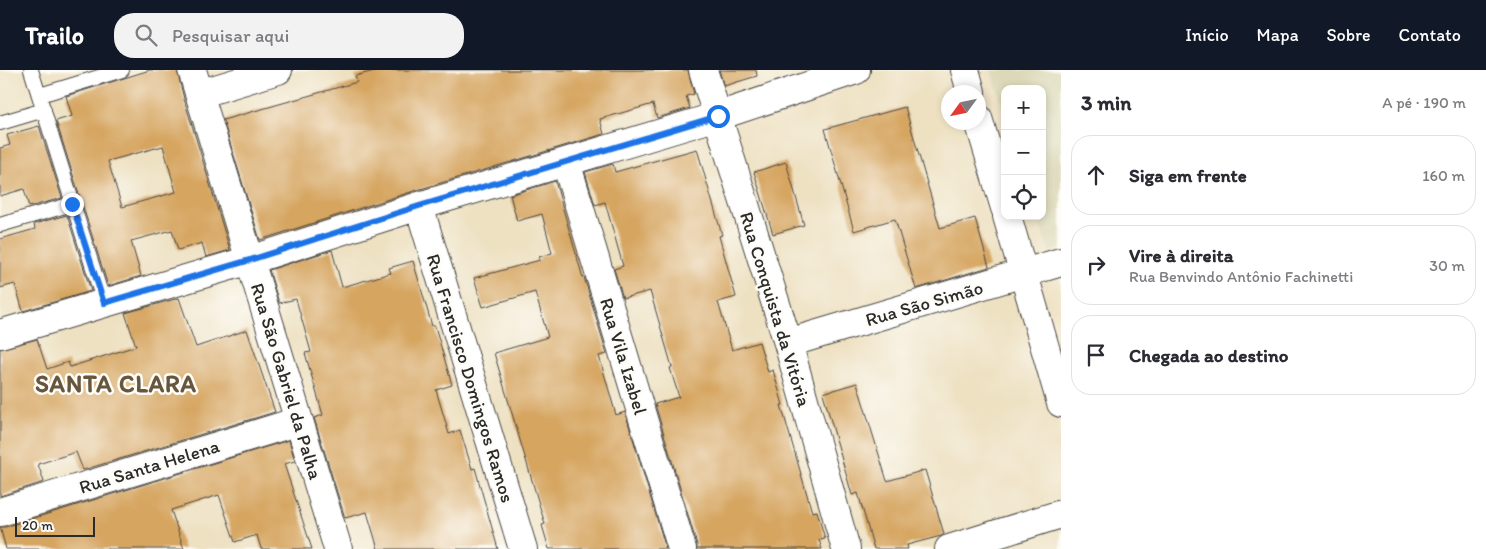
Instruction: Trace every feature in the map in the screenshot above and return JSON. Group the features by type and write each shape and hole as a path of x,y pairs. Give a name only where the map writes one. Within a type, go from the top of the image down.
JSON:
{"street":[{"path":"196,82 278,70"},
{"name":"Rua Conquista da Vitória","path":"703,70 788,343 846,549"},
{"path":"0,334 250,260 419,206 718,116 856,70"},
{"path":"965,70 969,85"},
{"name":"Rua São Gabriel da Palha","path":"196,82 338,549"},
{"path":"982,130 1001,195"},
{"name":"Rua Vila Izabel","path":"566,162 682,549"},
{"name":"Rua Francisco Domingos Ramos","path":"419,206 523,549"},
{"path":"1008,220 1061,403"},
{"name":"Rua São Simão","path":"788,343 1061,262"},
{"name":"Rua Santa Helena","path":"0,512 299,421"},
{"path":"948,549 1061,514"}],"lane":[{"path":"31,70 104,303"},
{"path":"40,95 122,70"},
{"path":"0,123 44,110"},
{"path":"0,225 72,204"}],"shaded area":[{"path":"991,70 1061,70 1061,248 1049,252 1038,220 1046,220 1046,85 1001,85 1001,100"}],"building":[{"path":"150,70 177,70 230,250 206,257 202,243 178,250 172,230 131,241 141,276 108,286 56,121 72,116 66,96","holes":["163,146 176,192 122,207 108,161"]},
{"path":"378,70 688,70 694,94 686,96 690,108 657,118 653,104 600,119 604,134 260,240 223,120 357,82 355,76"},
{"path":"719,70 756,70 757,76 724,86"},
{"path":"905,107 940,228 975,218 989,267 916,289 895,219 854,231 825,129"},
{"path":"39,126 62,198 29,207 24,189 0,196 0,148 10,145 7,135"},
{"path":"697,149 722,235 719,236 736,297 718,302 732,350 759,342 768,372 773,370 783,405 781,405 812,512 817,511 825,539 819,540 822,549 697,549 655,404 679,397 650,291 623,298 614,269 623,266 605,202 595,205 585,172 613,164 615,172"},
{"path":"786,162 804,225 773,234 754,172"},
{"path":"555,181 607,354 599,356 616,415 625,412 666,549 549,549 542,525 545,524 494,353 548,337 535,292 483,307 474,278 540,260 539,257 552,253 542,214 517,221 510,195"},
{"path":"67,215 91,291 23,311 15,284 0,288 0,239 35,229 34,224"},
{"path":"332,250 342,287 391,273 389,268 413,261 452,385 436,390 449,434 460,430 472,469 475,468 498,549 378,549 367,512 345,518 314,418 323,415 305,353 311,352 296,299 279,303 269,270"},
{"path":"179,298 196,347 247,330 275,412 83,470 76,452 38,464 44,482 0,496 0,349 37,339 47,369 68,362 70,367 136,346 125,313"},
{"path":"857,383 887,481 925,470 944,534 941,536 907,545 908,549 874,549 858,493 852,495 823,393"},
{"path":"289,440 295,461 284,464 312,549 261,549 257,535 235,542 219,495 171,510 184,549 6,549 0,527"}],"district":[{"name":"SANTA CLARA","path":"116,384"}],"route":[{"path":"72,204 104,303 718,116"}]}
